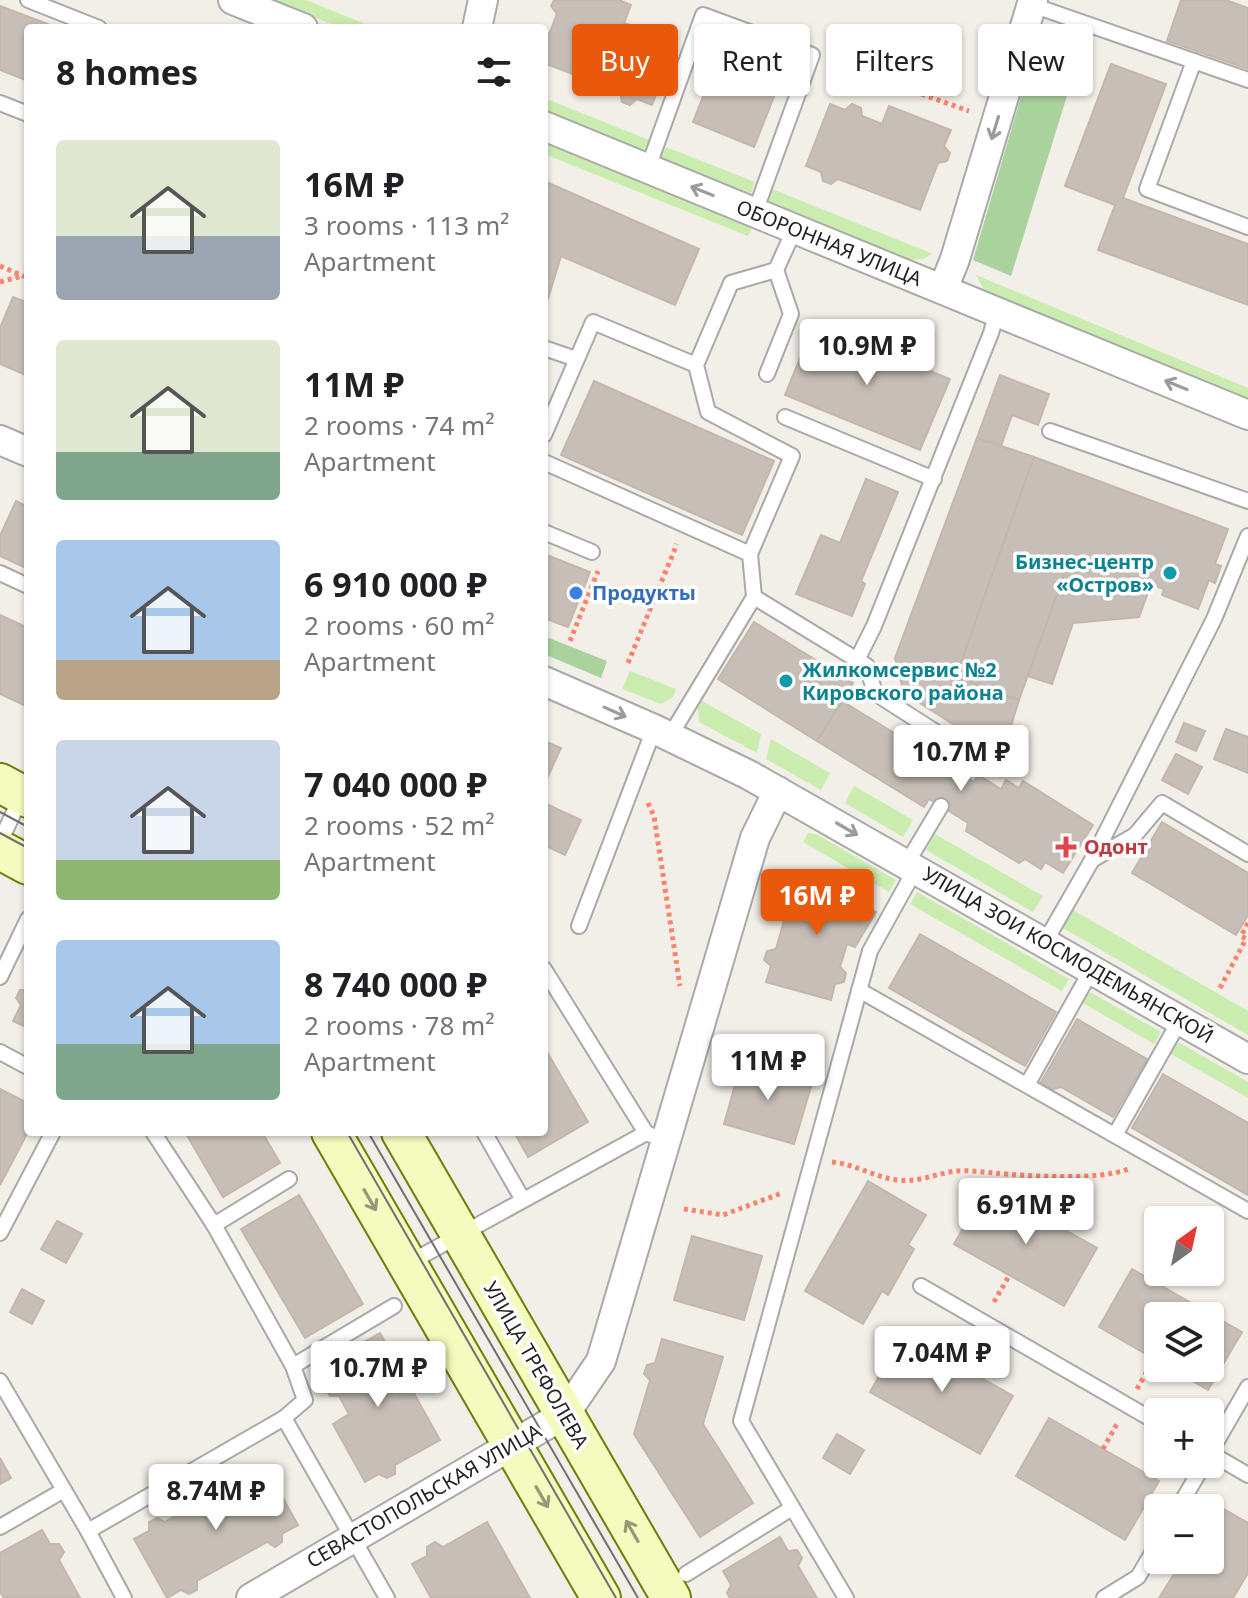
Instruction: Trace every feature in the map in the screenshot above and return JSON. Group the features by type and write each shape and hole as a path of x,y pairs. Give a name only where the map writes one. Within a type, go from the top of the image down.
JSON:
{"main road":[{"path":"0,850 24,863"},
{"path":"333,1136 601,1598"},
{"name":"УЛИЦА ТРЕФОЛЕВА","path":"403,1136 565,1414 679,1586"}],"street":[{"path":"478,24 483,0"},
{"path":"245,2 294,24"},
{"path":"943,289 955,259 1033,2"},
{"name":"ОБОРОННАЯ УЛИЦА","path":"548,128 1248,415"},
{"path":"0,440 24,450"},
{"name":"УЛИЦА ЗОИ КОСМОДЕМЬЯНСКОЙ","path":"548,683 662,732 778,791 1248,1059"},
{"name":"СЕВАСТОПОЛЬСКАЯ УЛИЦА","path":"251,1598 565,1414 601,1361 656,1136 755,838 778,791"}],"lane":[{"path":"28,0 89,24"},
{"path":"1033,2 1248,80"},
{"path":"648,168 703,15 812,55 755,212"},
{"path":"1194,61 1147,189 1248,227"},
{"path":"0,103 24,112"},
{"path":"767,374 791,314 776,270 795,228"},
{"path":"579,926 662,732 754,597 750,554 792,456 708,412 696,365 731,283 776,270"},
{"path":"857,660 934,479 997,312"},
{"path":"548,426 593,322 696,365"},
{"path":"548,349 576,359"},
{"path":"785,417 934,479"},
{"path":"1050,431 1248,501"},
{"path":"548,464 750,554"},
{"path":"548,534 592,552"},
{"path":"1045,942 1092,860 1214,619 1248,536"},
{"path":"0,573 24,584"},
{"path":"754,597 867,666 875,693 973,756 961,774"},
{"path":"0,842 20,790"},
{"path":"1092,860 1135,835 1162,803 1248,854"},
{"path":"846,1598 741,1421 870,951 941,806"},
{"path":"0,977 24,927"},
{"path":"1027,1085 1092,969"},
{"path":"407,1264 523,1200 656,1136 548,975"},
{"path":"859,990 1248,1211"},
{"path":"1115,1135 1180,1020"},
{"path":"0,1052 24,1065"},
{"path":"0,1233 51,1136"},
{"path":"88,1531 284,1418 305,1400 293,1366 214,1225 156,1136"},
{"path":"486,1136 523,1200"},
{"path":"214,1225 289,1179"},
{"path":"921,1286 1144,1415"},
{"path":"293,1366 394,1306"},
{"path":"0,1381 124,1598"},
{"path":"1224,1429 1248,1387"},
{"path":"284,1418 387,1598"},
{"path":"1224,1461 1248,1475"},
{"path":"0,1527 64,1490"},
{"path":"679,1586 792,1508"},
{"path":"1104,1598 1138,1577 1144,1567"}],"path":[{"path":"812,55 977,114"},
{"path":"0,266 24,277"},
{"path":"0,282 24,277"},
{"path":"628,663 685,525"},
{"path":"570,641 604,557 592,552"},
{"path":"658,844 681,992"},
{"path":"1220,988 1246,939 1241,936 1248,923"},
{"path":"813,1160 843,1163 877,1177 901,1181 957,1171 1113,1175 1156,1158"},
{"path":"684,1209 723,1215 764,1202 808,1176"}],"green space":[{"path":"272,0 306,0 365,24 331,24"},
{"path":"1021,96 1067,96 1011,276 973,260"},
{"path":"548,100 649,140 644,151 548,113"},
{"path":"548,145 752,227 748,236 548,156"},
{"path":"666,147 755,182 751,193 661,158"},
{"path":"772,189 933,254 910,260 768,202"},
{"path":"976,275 1248,388 1248,399 985,291"},
{"path":"548,638 607,661 601,678 548,656"},
{"path":"630,671 676,689 673,697 661,704 622,689"},
{"path":"702,701 761,734 757,753 699,722 698,708"},
{"path":"771,739 830,773 821,790 766,759"},
{"path":"854,786 913,820 903,837 845,803"},
{"path":"808,833 816,834 896,880 889,892 803,842"},
{"path":"935,834 1043,896 1033,912 926,850"},
{"path":"917,892 1069,979 1062,991 910,904"},
{"path":"1073,910 1248,1011 1248,1035 1063,928"},
{"path":"1090,992 1161,1032 1154,1044 1083,1003"},
{"path":"1178,1042 1248,1082 1248,1098 1171,1054"}],"building":[{"path":"554,0 619,0 631,5 624,23 627,24 572,24 572,74 548,65 548,37 557,14 551,6"},
{"path":"1181,0 1226,0 1248,8 1248,69 1167,41"},
{"path":"0,6 47,24 24,24 24,79 0,70"},
{"path":"1111,64 1166,84 1123,198 1248,244 1248,305 1098,250 1115,205 1065,186"},
{"path":"621,96 656,96 652,105 637,99 630,105 622,102"},
{"path":"703,96 774,96 754,147 693,122"},
{"path":"830,104 845,110 852,104 861,108 862,116 882,124 889,106 951,130 944,146 950,153 947,161 938,163 920,210 838,179 831,184 823,181 821,172 806,166"},
{"path":"548,183 699,249 675,305 561,256 548,299"},
{"path":"13,297 24,301 24,374 0,364 0,328"},
{"path":"814,324 950,379 920,450 785,395"},
{"path":"1000,375 1049,394 1038,425 1012,415 1001,446 977,438"},
{"path":"594,381 774,461 742,535 561,455"},
{"path":"977,438 1034,457 956,677 1019,700 1002,755 904,693 895,658"},
{"name":"Бизнес-центр «Остров»","path":"1034,457 1228,529 1215,564 1221,566 1215,583 1209,580 1198,609 1162,595 1164,589 1071,555 1019,700 956,677"},
{"path":"866,479 898,492 861,581 865,584 852,616 796,594 821,535 840,543"},
{"path":"16,501 24,505 24,567 0,556 0,536"},
{"path":"1071,555 1151,584 1139,617 1073,623 1052,684 1028,676"},
{"path":"548,556 590,572 568,627 548,620"},
{"path":"0,615 24,626 24,705 0,694"},
{"name":"Жилкомсервис №2 Кировского района","path":"754,622 853,683 817,741 718,679"},
{"path":"842,701 974,782 978,775 1001,789 1006,780 1019,788 1023,781 1093,825 1063,873 1045,862 1041,869 1025,859 1019,863 966,831 968,823 941,806 929,799 924,807 817,741"},
{"path":"1184,723 1205,731 1196,751 1176,742"},
{"path":"1226,729 1248,737 1248,773 1214,759"},
{"path":"548,743 561,748 548,776"},
{"path":"1176,754 1202,767 1188,794 1162,780"},
{"path":"548,805 581,820 565,855 548,847"},
{"path":"1162,822 1248,873 1248,915 1236,935 1132,873"},
{"path":"806,870 844,893 852,888 860,893 860,902 876,912 855,947 847,944 840,967 846,973 844,982 835,984 831,1000 766,982 771,966 764,960 767,951 776,949 798,872"},
{"path":"920,934 1056,1012 1025,1066 889,988"},
{"path":"20,990 24,990 24,1026 13,1021 21,1005 16,998"},
{"path":"1077,1019 1147,1059 1113,1117 1061,1087 1050,1090 1040,1084"},
{"path":"548,1054 588,1122 528,1157 516,1136 548,1136"},
{"path":"742,1060 813,1080 794,1144 724,1124"},
{"path":"1163,1074 1248,1123 1248,1195 1132,1128"},
{"path":"0,1089 24,1101 26,1136 0,1185"},
{"path":"187,1136 264,1136 280,1163 223,1197"},
{"path":"868,1181 926,1215 908,1245 914,1249 888,1295 882,1291 863,1324 805,1291"},
{"path":"987,1186 1097,1248 1064,1306 954,1244"},
{"path":"299,1195 363,1304 305,1338 241,1229"},
{"path":"57,1221 82,1234 66,1263 41,1249"},
{"path":"692,1236 762,1256 744,1320 674,1300"},
{"path":"1132,1269 1144,1276 1144,1286 1162,1286 1190,1302 1144,1302 1144,1353 1099,1327"},
{"path":"22,1289 44,1301 32,1324 10,1312"},
{"path":"1224,1322 1242,1332 1224,1363"},
{"path":"380,1333 388,1347 397,1348 402,1356 397,1363 440,1440 395,1465 395,1474 387,1478 379,1474 365,1482 333,1424 349,1414 339,1396 330,1396 325,1388 330,1380 322,1366"},
{"path":"903,1334 1013,1396 980,1454 870,1392"},
{"path":"662,1339 723,1357 703,1424 753,1503 700,1537 634,1434 650,1380 644,1374 647,1365 655,1363"},
{"path":"1194,1382 1213,1382 1208,1390"},
{"path":"1049,1418 1144,1472 1144,1478 1159,1481 1152,1494 1144,1494 1144,1507 1125,1540 1016,1476"},
{"path":"837,1434 864,1450 850,1474 823,1458"},
{"path":"0,1458 11,1478 0,1484"},
{"path":"265,1466 298,1525 282,1534 282,1542 275,1547 267,1542 197,1581 197,1590 189,1594 181,1590 167,1598 134,1539 149,1531 149,1522 157,1518 165,1522 234,1484 234,1475 242,1470 250,1475"},
{"path":"1224,1509 1248,1523 1248,1573 1233,1598 1159,1598 1174,1574 1224,1574"},
{"path":"487,1522 530,1598 431,1598 412,1564 427,1556 427,1547 435,1542 443,1547"},
{"path":"42,1530 50,1544 59,1544 64,1552 59,1560 80,1598 4,1598 0,1592 0,1553"},
{"path":"780,1537 788,1551 797,1550 802,1558 798,1566 817,1598 730,1598 727,1593 731,1585 723,1571"}],"tram line":[{"path":"0,812 24,825"},
{"path":"0,833 24,846"},
{"path":"349,1136 616,1598"},
{"path":"370,1136 638,1598"}],"place":[{"name":"Бизнес-центр «Остров»","path":"1170,573"},
{"name":"Продукты","path":"576,593"},
{"name":"Жилкомсервис №2 Кировского района","path":"786,681"},
{"name":"Одонт","path":"1066,847"}]}
